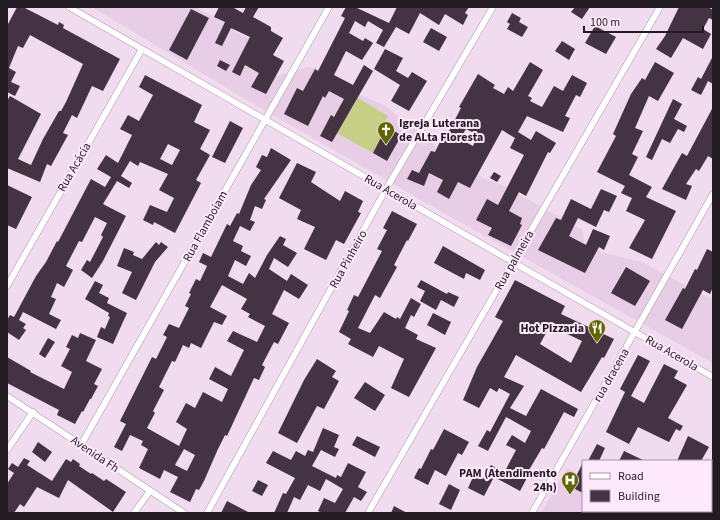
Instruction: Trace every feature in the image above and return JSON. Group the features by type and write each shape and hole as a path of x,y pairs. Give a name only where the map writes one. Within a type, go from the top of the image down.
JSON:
{"street":[{"name":"Rua Acerola","path":"69,7 713,377"},
{"name":"Rua Flamboiam","path":"81,445 330,7"},
{"name":"Rua Pinheiro","path":"207,513 386,189 493,7"},
{"name":"Rua palmeira","path":"368,513 660,7"},
{"name":"Rua Acácia","path":"7,286 142,49"},
{"name":"rua dracena","path":"532,513 713,194"},
{"name":"Avenida Fh","path":"7,396 184,513"},
{"path":"7,450 33,412"},
{"path":"134,513 150,491"}],"shaded area":[{"path":"92,7 196,7 231,27 235,32 261,44 274,77 308,67 328,72 352,84 352,92 386,106 430,142 485,179 502,185 583,230 584,242 601,252 642,262 713,299 713,363 449,216 245,99"},
{"name":"PAM (Atendimento 24h)","path":"567,468 582,476 582,512 657,513 541,513"}],"green space":[{"path":"358,98 388,116 384,122 388,125 373,153 337,133"}],"building":[{"path":"17,7 23,7 58,25 59,22 64,25 63,28 120,59 103,91 92,86 77,118 72,115 63,133 68,135 51,166 47,164 40,182 7,168 7,101 10,96 41,114 18,159 31,165 43,139 66,102 83,64 30,35 23,48 18,46 9,68 16,72 11,82 20,86 15,96 7,92 7,26"},
{"path":"219,7 232,7 243,13 246,7 259,7 253,17 271,27 271,31 283,38 273,55 284,61 266,94 251,87 259,73 245,65 240,76 232,72 250,37 231,28 222,46 215,43 225,22 214,17"},
{"path":"346,7 355,7 389,23 397,7 469,7 465,13 468,15 463,25 445,14 439,25 420,13 409,34 396,27 384,47 376,43 383,30 368,21 365,27 355,21 349,33 363,41 365,38 373,43 362,60 346,51 334,75 353,85 364,65 373,71 332,142 320,136 331,115 334,117 344,99 329,91 325,98 323,96 308,126 284,114 297,88 303,91 315,69 318,71 345,18 341,16"},
{"path":"575,7 590,7 582,19 571,12"},
{"path":"679,7 708,7 713,10 713,20 709,18 703,29 711,34 703,49 683,38 671,58 656,49 665,36"},
{"path":"191,9 209,18 187,60 169,50"},
{"path":"512,13 521,18 519,22 528,27 522,37 507,29 510,24 507,22"},
{"path":"595,26 616,37 606,54 585,43"},
{"path":"431,28 447,37 439,51 423,42"},
{"path":"562,41 575,49 569,60 555,51"},
{"path":"385,49 403,58 396,71 408,78 412,72 427,81 409,111 391,101 400,85 374,69"},
{"path":"713,56 713,84 708,81 701,95 691,90 698,77 701,79"},
{"path":"220,60 230,65 226,71 217,66"},
{"path":"530,62 543,70 528,96 532,98 530,101 542,107 554,86 563,91 572,75 587,83 580,97 576,95 565,116 570,118 563,132 527,116 518,132 531,140 536,131 556,143 550,153 548,152 526,196 519,192 509,211 522,218 520,224 522,225 511,246 488,235 492,228 476,220 487,199 498,205 524,155 510,148 515,138 502,130 470,188 458,182 449,199 437,192 443,180 429,173 424,186 407,179 412,170 419,173 431,151 435,152 445,132 448,133 461,108 459,107 478,74 495,85 493,88 504,94 508,87 513,91","holes":["466,129 478,135 473,146 460,139"]},
{"path":"655,62 674,73 658,101 649,96 635,128 643,131 632,154 638,157 629,175 652,187 646,197 676,211 652,259 629,248 645,220 626,211 632,198 621,193 625,186 597,172 616,136 613,134 631,94 642,78 645,80"},
{"path":"145,75 202,105 194,122 210,130 200,149 210,155 196,180 201,183 175,233 154,222 153,225 143,220 150,205 167,212 174,198 159,190 168,174 140,162 138,166 130,161 121,176 132,183 129,188 117,181 103,204 126,216 103,261 92,278 81,270 87,260 90,262 103,237 101,235 107,223 95,217 82,242 79,241 66,266 73,270 64,287 57,283 51,297 56,299 49,314 61,320 56,329 23,312 19,320 26,324 23,328 26,330 19,340 7,332 7,320 10,315 14,317 36,276 46,262 57,241 58,242 91,179 105,187 111,177 97,169 106,155 118,163 132,135 120,129 128,115 139,121 153,95 139,87","holes":["168,144 180,150 172,165 160,159"]},
{"path":"673,99 682,104 674,119 687,126 684,132 678,129 670,143 662,139 652,160 646,157"},
{"path":"713,107 713,159 708,156 699,171 696,169 686,184 692,186 686,200 662,189 682,153 687,156"},
{"path":"230,121 243,128 225,163 212,157"},
{"name":"Igreja Luterana de ALta Floresta","path":"391,129 399,134 400,138 387,161 373,153 385,130"},
{"path":"271,148 291,160 264,199 266,200 262,209 255,206 250,220 255,222 250,231 240,226 233,241 243,246 241,251 251,256 246,266 235,260 228,276 243,284 249,273 255,278 267,255 280,236 286,239 283,245 297,253 288,267 274,258 269,269 287,281 291,274 308,285 299,299 284,290 272,314 289,323 278,344 274,342 262,365 265,367 259,380 254,378 227,436 225,435 218,449 204,481 199,490 196,489 190,502 170,492 178,477 164,470 160,479 139,468 148,449 141,445 143,441 130,435 122,451 114,447 126,424 120,421 152,357 156,359 167,337 163,335 169,324 179,328 189,308 185,306 191,294 189,293 196,279 200,281 207,266 199,262 203,253 211,257 227,224 230,226 237,213 239,214 251,185 261,170 256,167 262,155 267,157","holes":["222,285 247,299 241,309 250,314 248,317 265,326 257,342 233,331 227,341 244,350 231,376 215,367 209,379 228,389 222,402 203,392 195,408 186,403 176,422 187,429 179,446 147,428 155,413 153,411 164,390 159,387 172,361 175,362 183,345 189,348 191,343 201,348 214,322 222,325 227,316 210,307","184,449 195,455 187,471 175,465"]},
{"path":"297,163 316,172 311,182 340,201 345,191 363,201 358,212 361,213 344,244 336,240 326,260 304,249 315,227 297,219 301,210 279,198"},
{"path":"494,172 501,176 497,182 490,178"},
{"path":"7,185 32,197 16,229 7,225"},
{"path":"601,189 617,196 609,212 604,210 596,227 578,218 569,236 586,245 593,229 610,236 604,250 599,247 585,273 538,250 556,218 561,220 571,199 591,209"},
{"path":"392,211 417,224 394,265 397,267 380,298 375,295 358,328 370,333 384,312 396,319 397,317 400,319 411,298 421,304 414,317 411,315 405,328 418,335 416,339 436,348 409,397 391,388 404,359 379,346 373,357 348,344 351,339 339,332 349,311 347,310 354,295 358,297 382,251 377,249 387,230 383,228"},
{"path":"156,242 159,245 161,242 168,247 155,262 136,300 122,293 132,272 117,266 124,248 134,252 133,255 142,259"},
{"path":"443,246 485,270 480,280 466,273 464,279 434,263"},
{"path":"707,249 713,252 713,287 710,294 703,290 682,329 665,320 683,288 685,289 695,269 697,270"},
{"path":"626,267 650,281 635,306 611,293"},
{"path":"421,280 447,294 448,292 459,297 454,307 441,300 436,310 420,301 425,291 417,287"},
{"path":"515,280 565,306 561,314 614,339 604,358 602,357 581,392 516,355 504,377 524,386 510,408 526,416 541,389 578,409 574,417 564,412 544,449 542,448 526,475 528,476 520,491 494,477 484,496 468,488 474,475 483,479 491,465 504,473 516,450 506,445 512,435 525,443 531,431 506,417 488,451 478,446 487,430 490,432 510,394 499,388 497,392 490,388 479,408 463,400 477,367 503,321 495,317","holes":["552,322 563,328 561,331 582,341 571,363 540,344"]},
{"path":"95,281 103,285 99,293 109,298 107,303 127,313 113,344 97,337 101,327 105,329 110,317 108,316 109,313 85,299"},
{"path":"433,313 451,322 445,335 427,325"},
{"path":"80,333 96,340 86,361 102,369 94,384 98,386 75,424 57,415 59,410 7,383 7,357 31,371 30,372 64,389 72,372 61,366 70,349 66,347 72,335 78,338"},
{"path":"48,338 55,342 45,358 39,354"},
{"path":"638,355 650,361 631,396 644,403 664,364 678,371 674,378 687,385 668,418 683,426 680,431 676,429 669,442 638,427 629,444 606,432 625,392 620,389"},
{"path":"317,359 336,371 332,377 339,381 324,409 317,406 297,443 278,433 304,380"},
{"path":"365,382 385,395 375,411 354,398"},
{"path":"323,428 339,435 334,447 339,449 335,457 321,450 312,466 336,478 337,475 341,477 348,463 366,472 358,487 367,492 361,501 354,497 345,513 322,513 318,511 324,498 335,503 343,489 326,479 320,491 308,485 300,500 294,497 287,513 274,513 283,493 286,494 295,478 266,463 273,451 291,460 296,451 305,456 308,450 313,452"},
{"path":"444,429 469,442 462,455 458,453 446,476 435,470 428,485 414,478 419,468 421,469 431,449 433,450"},
{"path":"357,436 380,447 375,457 352,445"},
{"path":"688,436 709,447 702,460 677,460"},
{"path":"38,442 52,452 45,462 32,452"},
{"path":"597,444 605,448 599,460 589,460"},
{"path":"624,451 643,460 620,460"},
{"path":"24,458 30,461 27,465 52,481 66,459 71,462 73,459 80,464 79,466 91,474 92,473 104,481 106,479 126,492 113,512 68,480 59,498 37,487 24,507 20,504 14,513 7,513 7,484 14,473 8,469 12,463 18,467"},
{"path":"582,464 582,492 571,487"},
{"path":"258,480 268,485 262,496 252,491"},
{"path":"449,484 460,490 451,510 439,504"},
{"path":"227,501 250,513 221,513"},
{"path":"394,506 407,513 391,513"}],"place":[{"name":"Igreja Luterana de ALta Floresta","path":"386,145"},
{"name":"Hot Pizzaria","path":"597,343"},
{"name":"PAM (Atendimento 24h)","path":"570,495"}]}
